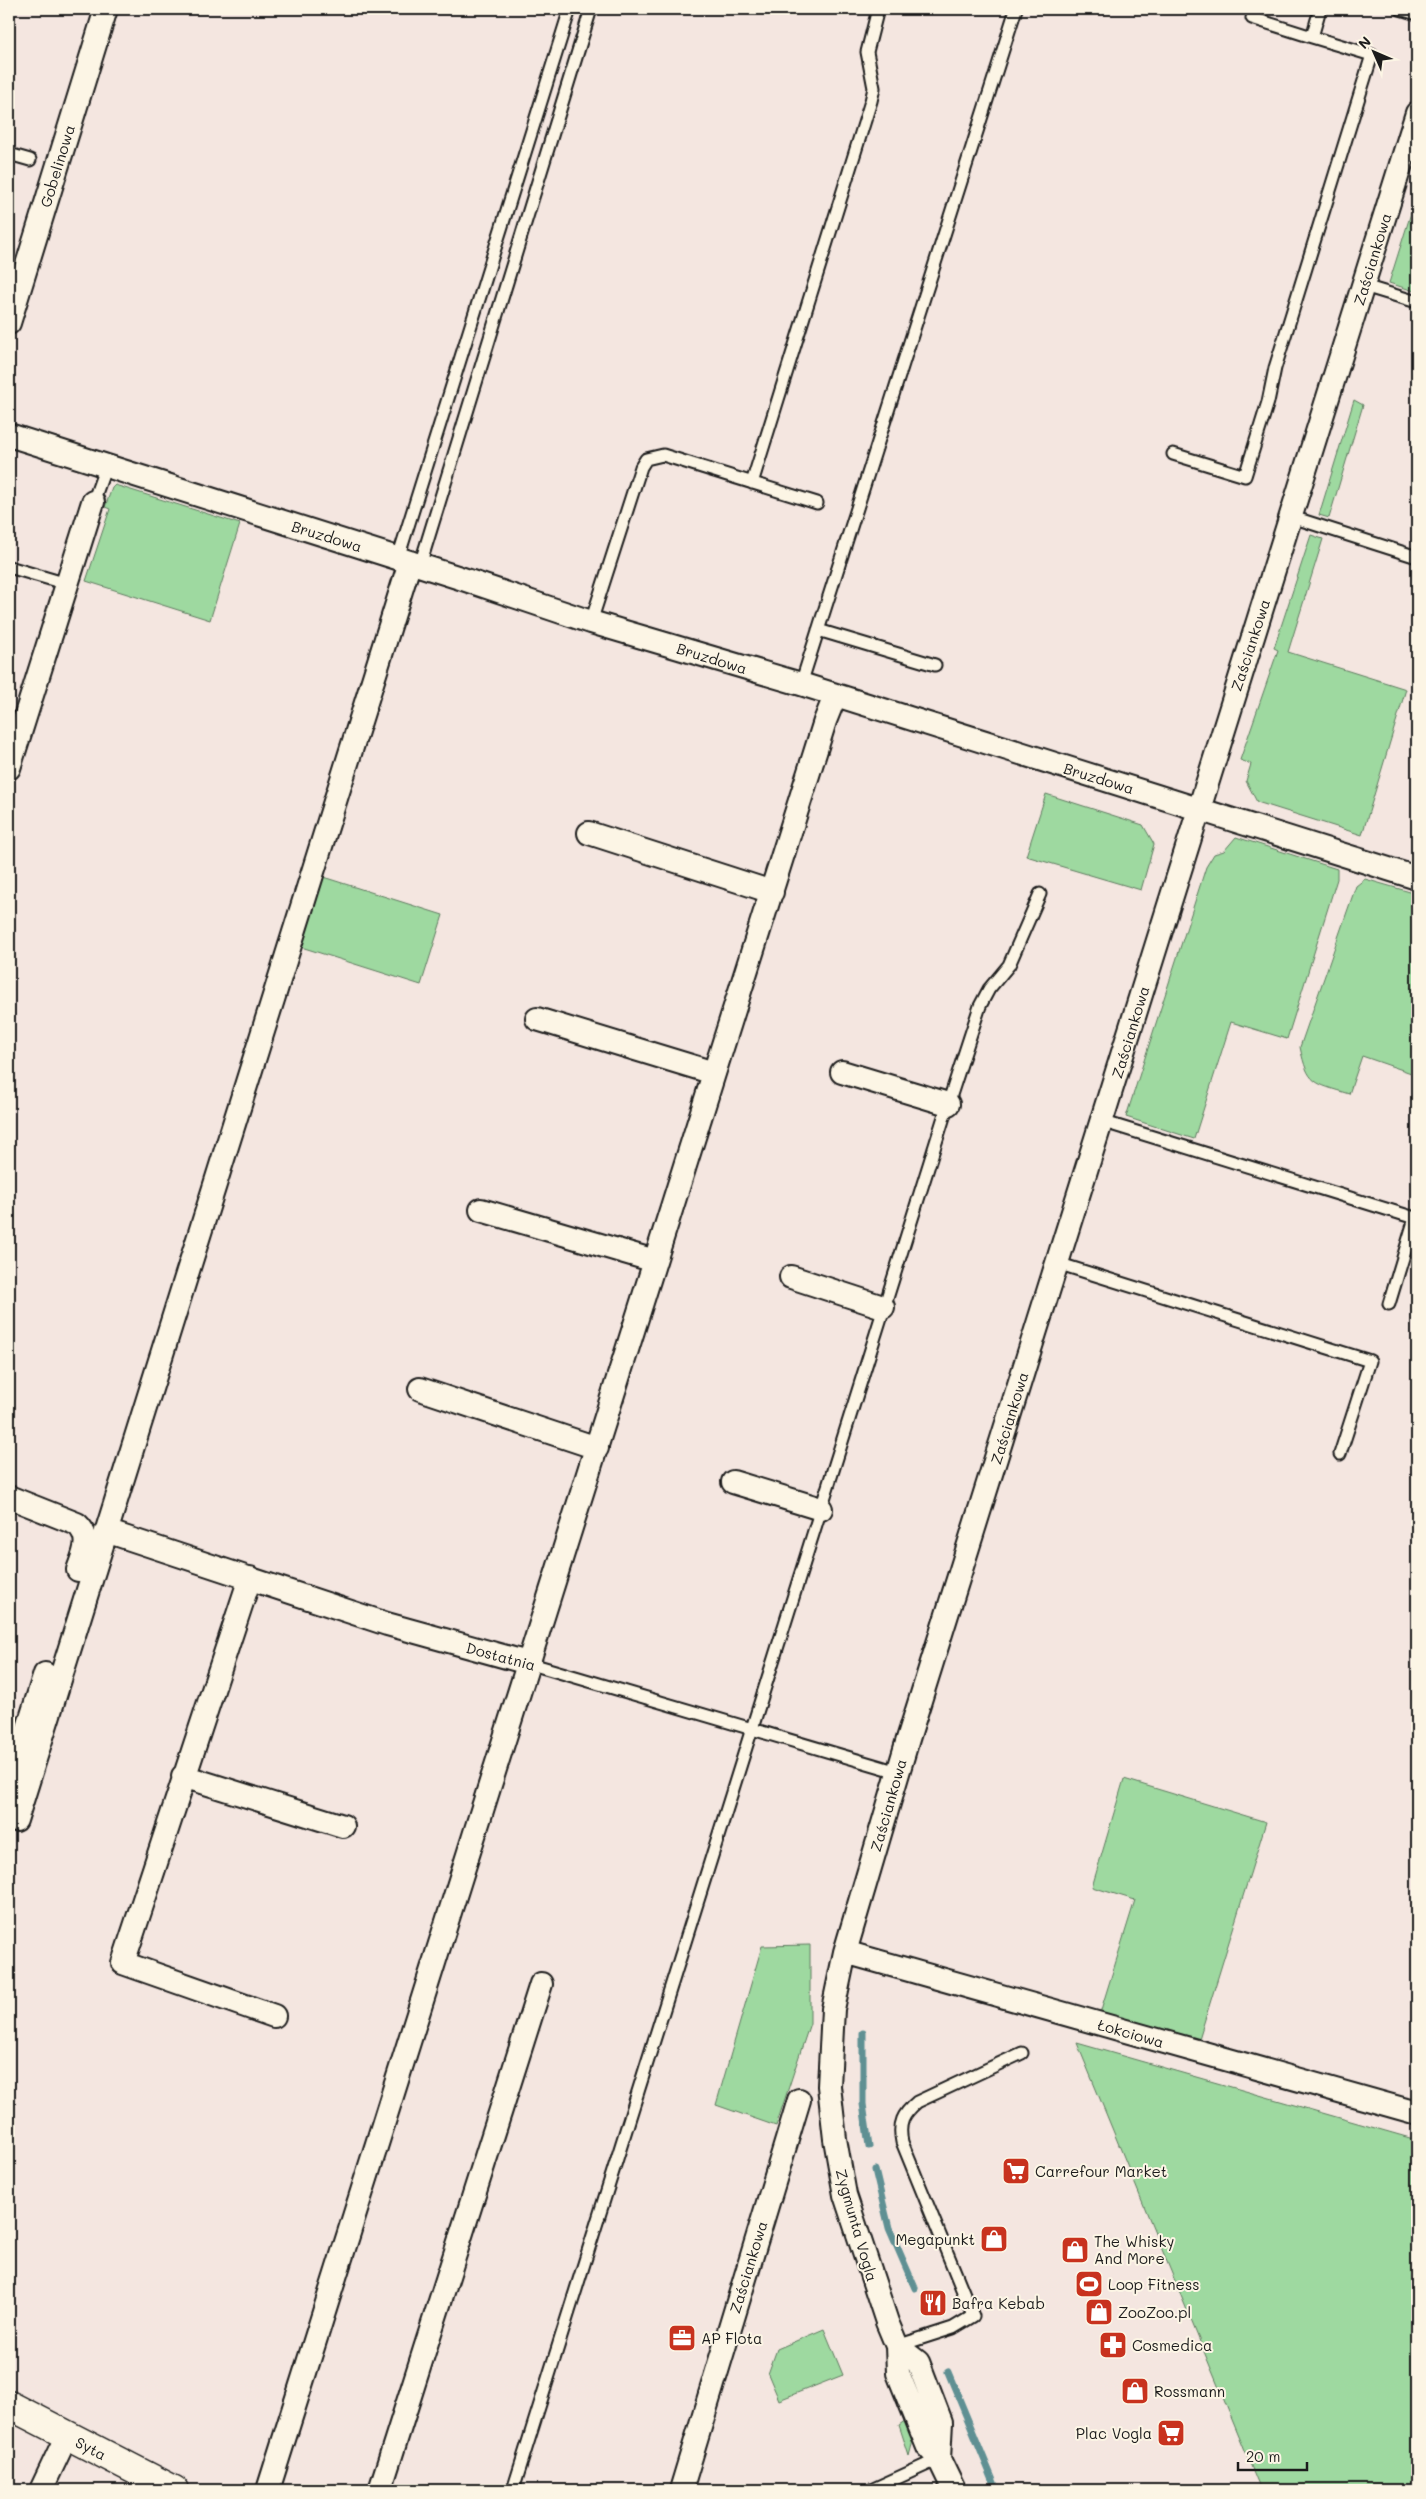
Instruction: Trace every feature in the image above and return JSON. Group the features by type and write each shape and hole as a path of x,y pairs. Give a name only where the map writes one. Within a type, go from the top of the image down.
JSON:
{"street":[{"name":"Gobelinowa","path":"9,323 106,9"},
{"name":"Zaściankowa","path":"845,1952 898,1772 1417,113"},
{"name":"Bruzdowa","path":"9,435 591,622 800,684 1417,878"},
{"path":"9,768 93,502"},
{"path":"16,1820 409,562"},
{"path":"268,2490 825,721 835,696"},
{"path":"588,833 772,892"},
{"path":"537,1019 714,1073"},
{"path":"842,1072 948,1104"},
{"path":"481,1210 655,1261"},
{"path":"791,1277 883,1307"},
{"path":"420,1389 597,1448"},
{"path":"733,1482 820,1509"},
{"path":"9,1497 77,1524 81,1527 87,1542 9,1788"},
{"name":"Dostatnia","path":"106,1532 386,1624 528,1663"},
{"path":"250,1578 183,1776 123,1963 274,2016"},
{"path":"183,1776 343,1826"},
{"name":"Łokciowa","path":"845,1952 1417,2113"},
{"name":"Zygmunta Vogla","path":"845,1952 833,2009 828,2071 834,2140 845,2195 884,2314 897,2346"},
{"path":"380,2490 541,1984"},
{"name":"Zaściankowa","path":"681,2490 800,2100"},
{"path":"897,2346 918,2362 941,2422 939,2459 954,2490"},
{"name":"Syta","path":"9,2405 163,2488"},
{"path":"41,2490 67,2435"}],"lane":[{"path":"409,562 570,9"},
{"path":"409,562 592,9"},
{"path":"752,483 871,101 874,88 867,52 878,9"},
{"path":"800,684 1016,9"},
{"path":"1312,36 1320,9"},
{"path":"1400,9 1417,14"},
{"path":"1173,454 1245,476 1268,402 1274,368 1372,56 1252,18"},
{"path":"9,154 30,160"},
{"path":"1364,286 1417,302"},
{"path":"591,622 641,467 646,460 663,455 817,503"},
{"path":"93,502 106,466"},
{"path":"1292,517 1417,557"},
{"path":"9,567 67,584"},
{"path":"818,630 935,665"},
{"path":"513,2490 883,1307 980,1006 989,989 1009,966 1040,894"},
{"path":"1102,1121 1415,1218 1389,1304"},
{"path":"1057,1263 1370,1361 1340,1454"},
{"name":"Dostatnia","path":"528,1663 898,1772"},
{"path":"897,2346 953,2328 973,2316 902,2142 900,2122 908,2110 917,2102 1022,2053"},
{"path":"871,2490 939,2459"}],"green space":[{"path":"1417,194 1417,292 1389,283"},
{"path":"1354,400 1363,405 1329,518 1319,515"},
{"path":"115,485 240,524 210,620 86,581 110,509 105,507"},
{"path":"1311,535 1323,539 1288,652 1406,689 1362,835 1257,802 1246,781 1251,764 1240,760 1278,650 1274,648"},
{"path":"1046,794 1143,825 1154,844 1141,890 1026,856"},
{"path":"1236,837 1337,869 1337,879 1287,1039 1231,1022 1194,1139 1126,1117 1206,867 1214,854 1224,851"},
{"path":"320,876 443,915 421,985 298,946"},
{"path":"1365,879 1417,894 1417,1075 1362,1056 1349,1094 1314,1081 1306,1069 1300,1047 1356,886"},
{"path":"1124,1779 1266,1822 1198,2042 1100,2013 1135,1900 1092,1887"},
{"path":"810,1945 810,2023 776,2126 716,2105 762,1946"},
{"path":"1077,2043 1417,2140 1417,2490 1261,2490"},
{"path":"824,2329 843,2375 779,2400 768,2374 777,2349"},
{"path":"909,2418 914,2437 909,2456 899,2425"}],"waterway":[{"path":"863,2033 863,2104 869,2146"},
{"path":"875,2170 889,2228 915,2288"},
{"path":"948,2372 997,2490"}],"place":[{"name":"Carrefour Market","path":"1016,2171"},
{"name":"Megapunkt","path":"994,2239"},
{"name":"The Whisky And More","path":"1075,2250"},
{"name":"Loop Fitness","path":"1089,2284"},
{"name":"Bafra Kebab","path":"933,2303"},
{"name":"ZooZoo.pl","path":"1099,2312"},
{"name":"AP Flota","path":"682,2338"},
{"name":"Cosmedica","path":"1113,2345"},
{"name":"Rossmann","path":"1135,2391"},
{"name":"Plac Vogla","path":"1171,2433"}]}
